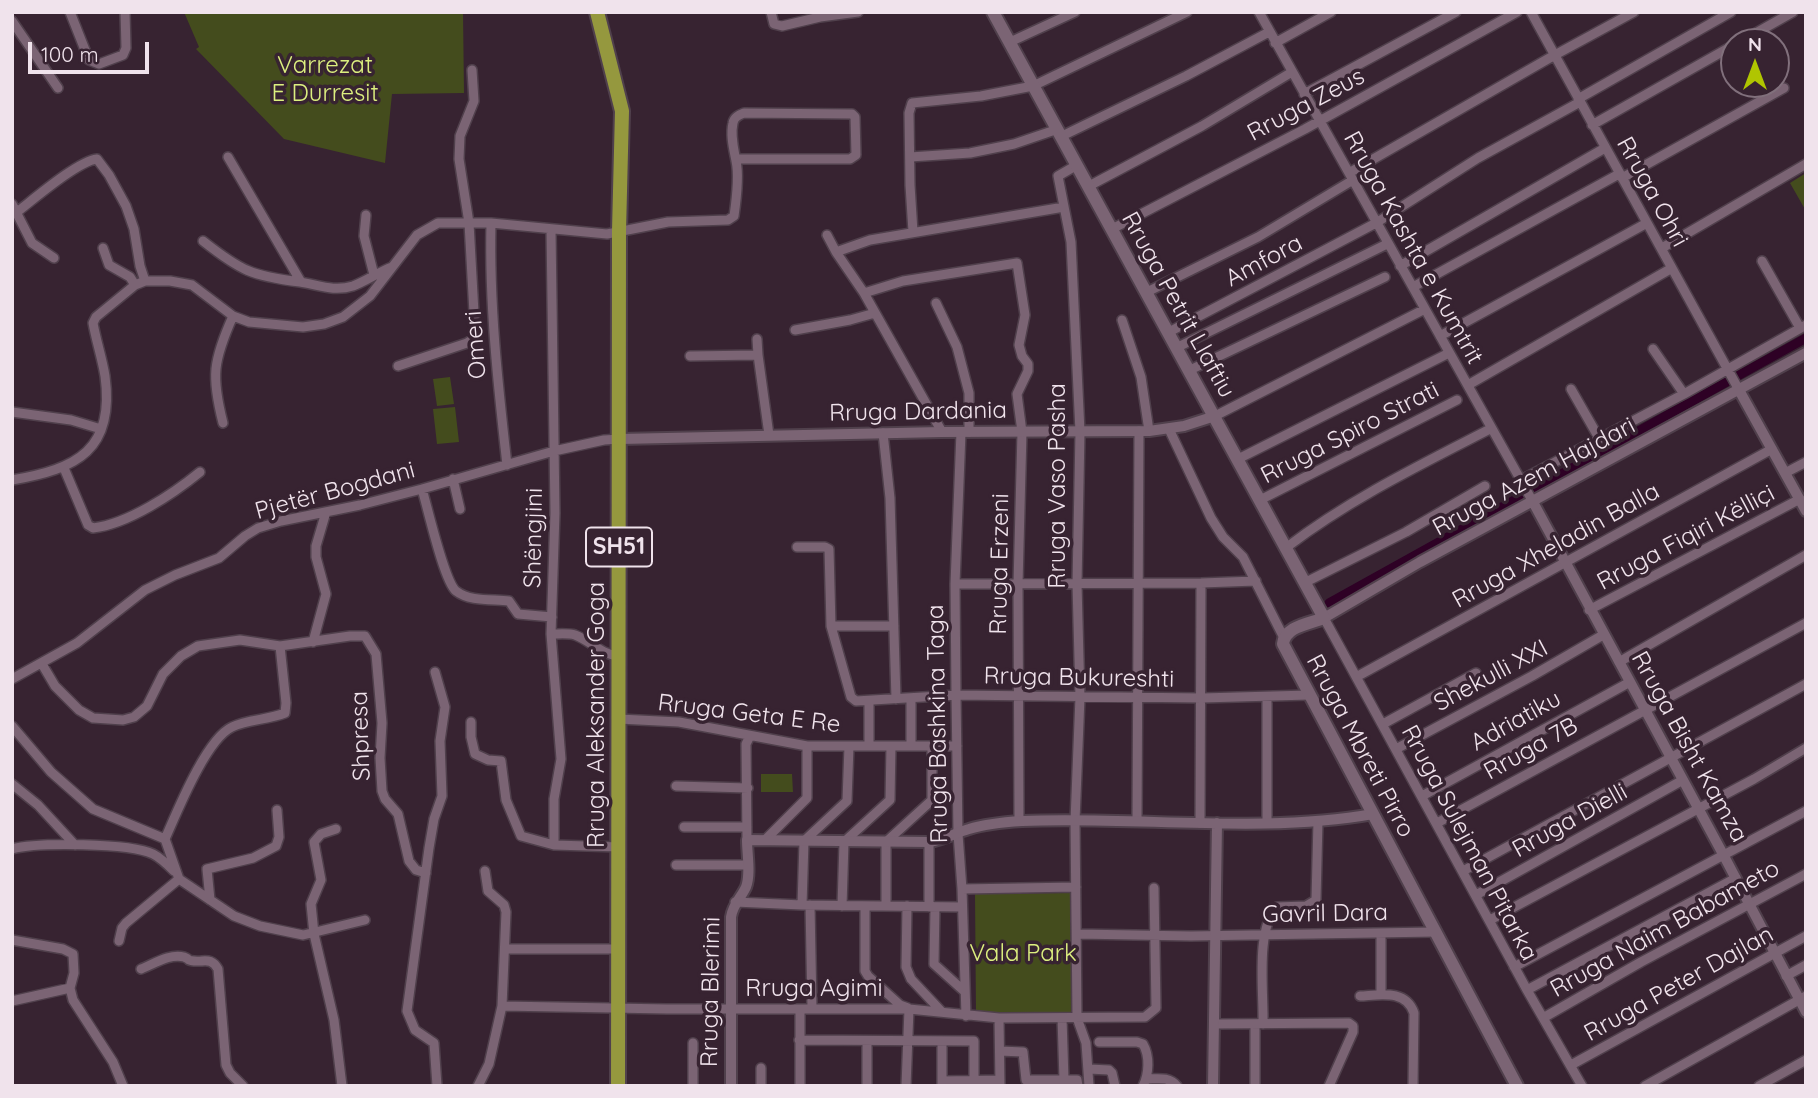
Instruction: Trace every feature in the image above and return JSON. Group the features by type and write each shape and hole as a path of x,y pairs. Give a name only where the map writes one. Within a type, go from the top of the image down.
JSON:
{"main road":[{"name":"Rruga Aleksander Goga","path":"597,12 622,111 619,231 618,1086"},
{"name":"Rruga Petrit Llaftiu","path":"993,12 1191,370 1324,618"},
{"name":"Rruga Azem Hajdari","path":"1283,636 1289,631 1324,618"},
{"name":"Rruga Mbreti Pirro","path":"1283,636 1283,644 1309,695 1517,1086"}],"street":[{"path":"18,12 12,19 58,88"},
{"path":"70,12 89,60 99,64 123,55 126,48 125,12"},
{"path":"771,12 774,24 782,26 858,12"},
{"path":"1010,42 1075,12"},
{"path":"913,232 909,113 912,103 981,96 1033,86 1187,12"},
{"name":"Rruga Kashta e Kumtrit","path":"1259,12 1531,500"},
{"path":"1275,43 1331,12"},
{"path":"1304,94 1455,12"},
{"name":"Rruga Zeus","path":"1112,229 1517,12"},
{"name":"Rruga Ohri","path":"1531,12 1738,388"},
{"path":"1147,292 1258,236 1351,176 1553,55 1634,12"},
{"name":"Amfora","path":"1169,332 1376,223 1478,158 1731,12"},
{"path":"1765,28 1793,12"},
{"path":"910,157 970,153 1060,133 1186,76 1269,32"},
{"path":"1592,125 1720,53"},
{"path":"398,366 472,340 475,331 469,223 460,159 460,136 474,101 472,70"},
{"path":"1089,186 1202,126 1292,72"},
{"path":"1413,287 1765,98"},
{"path":"12,480 64,468 88,451 101,429 106,400 106,387 93,323 96,317 135,285 145,281 170,281 192,285 233,316 249,322 303,327 324,324 343,317 370,296 417,235 431,225 491,223 607,234 668,222 728,219 734,216 736,207 737,159 733,149 733,122 737,115 852,114 855,117 856,155 850,159 737,159"},
{"path":"1400,266 1605,148"},
{"path":"228,157 301,282"},
{"path":"54,258 32,243 15,208 90,159 97,159 126,206 134,229 145,281"},
{"path":"1661,248 1806,164"},
{"name":"Rruga Vaso Pasha","path":"1077,165 1058,176 1071,242 1080,432 1077,584 1080,697 1075,821 1077,1018 1083,1030 1089,1086"},
{"path":"836,252 870,240 1063,207"},
{"path":"366,215 364,236 374,275"},
{"name":"Omeri","path":"491,223 494,332 507,465"},
{"path":"1440,335 1647,223"},
{"name":"Shëngjini","path":"551,230 554,451 551,634 561,759 554,799 554,845"},
{"path":"827,235 864,293 942,432"},
{"path":"203,241 234,266 254,275 334,289 354,285 394,266"},
{"path":"1178,347 1387,244"},
{"path":"103,248 109,265 130,277 135,285"},
{"path":"1523,483 1599,438 1729,371 1803,327 1762,261"},
{"name":"Rruga Erzeni","path":"864,293 903,281 1017,263 1025,315 1019,345 1028,364 1026,380 1017,394 1022,432 1018,584 1019,821"},
{"path":"1468,385 1672,268"},
{"path":"1191,370 1385,277"},
{"name":"Rruga Bashkina Taga","path":"936,303 957,348 969,393 955,584 958,834 966,1016"},
{"path":"1215,416 1425,309"},
{"path":"795,330 875,313"},
{"path":"223,423 215,392 215,367 219,348 233,316"},
{"path":"1122,320 1141,377 1144,431 1138,583 1138,821"},
{"path":"757,339 769,435"},
{"path":"1653,349 1684,394"},
{"path":"1238,458 1448,353"},
{"name":"Rruga Azem Hajdari","path":"1324,618 1531,500 1806,353"},
{"path":"690,356 758,355"},
{"path":"1738,388 1806,511"},
{"path":"1571,390 1599,438"},
{"name":"Rruga Spiro Strati","path":"1260,500 1457,400"},
{"path":"12,412 71,420 101,429"},
{"name":"Rruga Dardania","path":"620,439 1144,431 1184,426 1215,416"},
{"name":"Rruga Mbreti Pirro","path":"1169,429 1211,518 1223,537 1243,557 1283,636"},
{"path":"1287,547 1328,516 1373,489 1490,429"},
{"path":"883,433 890,498 896,699"},
{"name":"Pjetër Bogdani","path":"12,678 77,643 145,590 174,575 219,558 258,528 422,489 554,451 620,439"},
{"name":"Rruga Xheladin Balla","path":"1358,676 1772,449"},
{"path":"1785,473 1806,462"},
{"path":"64,468 83,515 93,527 150,508 200,472"},
{"path":"453,479 460,509"},
{"path":"1306,582 1406,532 1485,486"},
{"path":"422,489 439,546 443,571 457,592 473,598 509,601 518,614 552,617"},
{"name":"Rruga Fiqiri Këlliçi","path":"1590,610 1800,499"},
{"name":"Rruga Bisht Kamza","path":"1531,500 1699,808 1786,976 1802,998 1806,1012"},
{"path":"42,663 55,686 79,710 93,718 122,720 134,717 148,706 163,674 181,656 198,646 240,640 280,646 313,642 326,594 316,546 326,512"},
{"path":"797,547 829,549 831,626 894,626"},
{"path":"1619,662 1806,555"},
{"path":"955,584 1256,581"},
{"path":"1200,823 1201,583"},
{"name":"Rruga Sulejman Pitarka","path":"1324,618 1582,1086"},
{"name":"Rruga 7B","path":"1437,824 1806,622"},
{"name":"Rruga Bukureshti","path":"831,626 851,697 856,701 956,695 1202,698 1309,695"},
{"path":"551,634 574,635 596,649 618,656"},
{"name":"Shpresa","path":"313,642 359,635 369,641 376,654 382,723 382,791 385,799 398,814 409,861 416,870 426,873"},
{"name":"Shekulli XXI","path":"1396,749 1532,677 1603,635"},
{"path":"178,876 165,839 183,798 221,733 233,726 285,713 280,646"},
{"path":"435,672 445,707 440,741 442,796 434,819 407,1011 415,1030 434,1043 437,1086"},
{"path":"1383,724 1476,673"},
{"name":"Adriatiku","path":"1422,796 1630,682"},
{"path":"1463,871 1806,684"},
{"path":"1267,697 1267,822"},
{"path":"911,698 911,746"},
{"path":"869,701 869,746"},
{"name":"Rruga Geta E Re","path":"619,719 679,722 807,746 957,746"},
{"path":"471,722 472,748 475,754 488,760 501,761 506,800 521,836 554,845 620,847"},
{"path":"12,726 51,772 93,809 165,839"},
{"name":"Rruga Blerimi","path":"731,1086 731,917 735,901 747,882 746,744 750,736"},
{"path":"765,840 807,798 807,746"},
{"path":"812,1009 804,841 847,801 849,746"},
{"path":"842,905 844,842 890,800 891,746"},
{"path":"886,906 886,842 932,800 932,746"},
{"path":"1490,920 1754,779 1806,748"},
{"name":"Rruga Dielli","path":"1476,895 1683,780"},
{"path":"12,784 38,805 75,845"},
{"path":"676,786 748,788"},
{"path":"210,900 207,869 253,858 276,846 279,837 277,810"},
{"path":"1514,967 1806,811"},
{"path":"747,840 929,842 946,839 969,829 1019,821 1217,823 1340,820 1373,814"},
{"path":"1255,1086 1264,934 1277,907 1306,906 1316,900 1318,821"},
{"path":"1213,1086 1217,823"},
{"path":"684,827 747,827"},
{"path":"336,829 321,834 314,842 321,880 311,904 314,934 334,1020 342,1086"},
{"path":"929,842 934,964 964,990"},
{"path":"12,849 32,845 75,845 142,850 155,855 178,876 234,916 260,926 303,935 365,920"},
{"path":"676,864 748,864"},
{"path":"478,1086 489,1064 502,1006 505,949 506,912 504,905 488,891 485,871"},
{"name":"Rruga Naim Babameto","path":"1544,1018 1641,962 1806,874"},
{"path":"118,941 126,923 178,876"},
{"path":"1527,990 1736,878"},
{"path":"962,889 1076,887"},
{"path":"1154,888 1156,935"},
{"path":"735,901 806,905 962,907"},
{"path":"865,906 868,976 900,1005 909,1009 906,1086"},
{"path":"906,906 906,967 911,979 942,1012"},
{"name":"Gavril Dara","path":"1077,934 1435,932"},
{"path":"1381,933 1381,995"},
{"name":"Rruga Agimi","path":"502,1006 909,1009 999,1018 1145,1017 1156,1009 1156,935"},
{"name":"Rruga Peter Dajlan","path":"1571,1065 1806,936"},
{"path":"12,940 63,949 75,957 70,988 73,1000 113,1062 123,1086"},
{"path":"505,949 620,949"},
{"path":"141,969 171,957 185,957 191,961 209,960 215,963 218,969 226,1065 243,1086"},
{"path":"1786,976 1806,965"},
{"path":"12,1001 70,988"},
{"path":"1360,996 1398,996 1412,1006 1413,1086"},
{"path":"1645,1086 1802,998"},
{"path":"800,1009 800,1086"},
{"path":"942,1041 942,1084 974,1080 1000,1083 999,1018"},
{"path":"1062,1018 1064,1080"},
{"path":"1214,1024 1352,1024 1353,1032 1329,1086"},
{"path":"799,1040 974,1041 974,1080"},
{"path":"867,1041 867,1086"},
{"path":"1099,1042 1143,1044 1148,1052 1145,1082 1166,1079 1177,1086"},
{"path":"693,1043 693,1086"},
{"path":"1000,1051 1023,1052 1026,1080 1034,1084 1077,1080 1078,1086"},
{"path":"1759,1086 1806,1060"},
{"path":"761,1068 761,1086"},
{"path":"1088,1069 1109,1070 1115,1086"}],"green space":[{"name":"Varrezat E Durresit","path":"184,12 463,12 464,93 392,94 385,163 284,139 196,49 199,47"},
{"path":"1806,173 1806,211 1790,183"},
{"path":"450,377 454,404 437,406 433,379"},
{"path":"455,407 459,442 437,444 433,409"},
{"path":"761,774 792,774 793,792 761,792"},
{"name":"Vala Park","path":"1070,893 1072,1014 976,1015 975,894"}],"waterway":[{"path":"1329,603 1806,338"}]}
